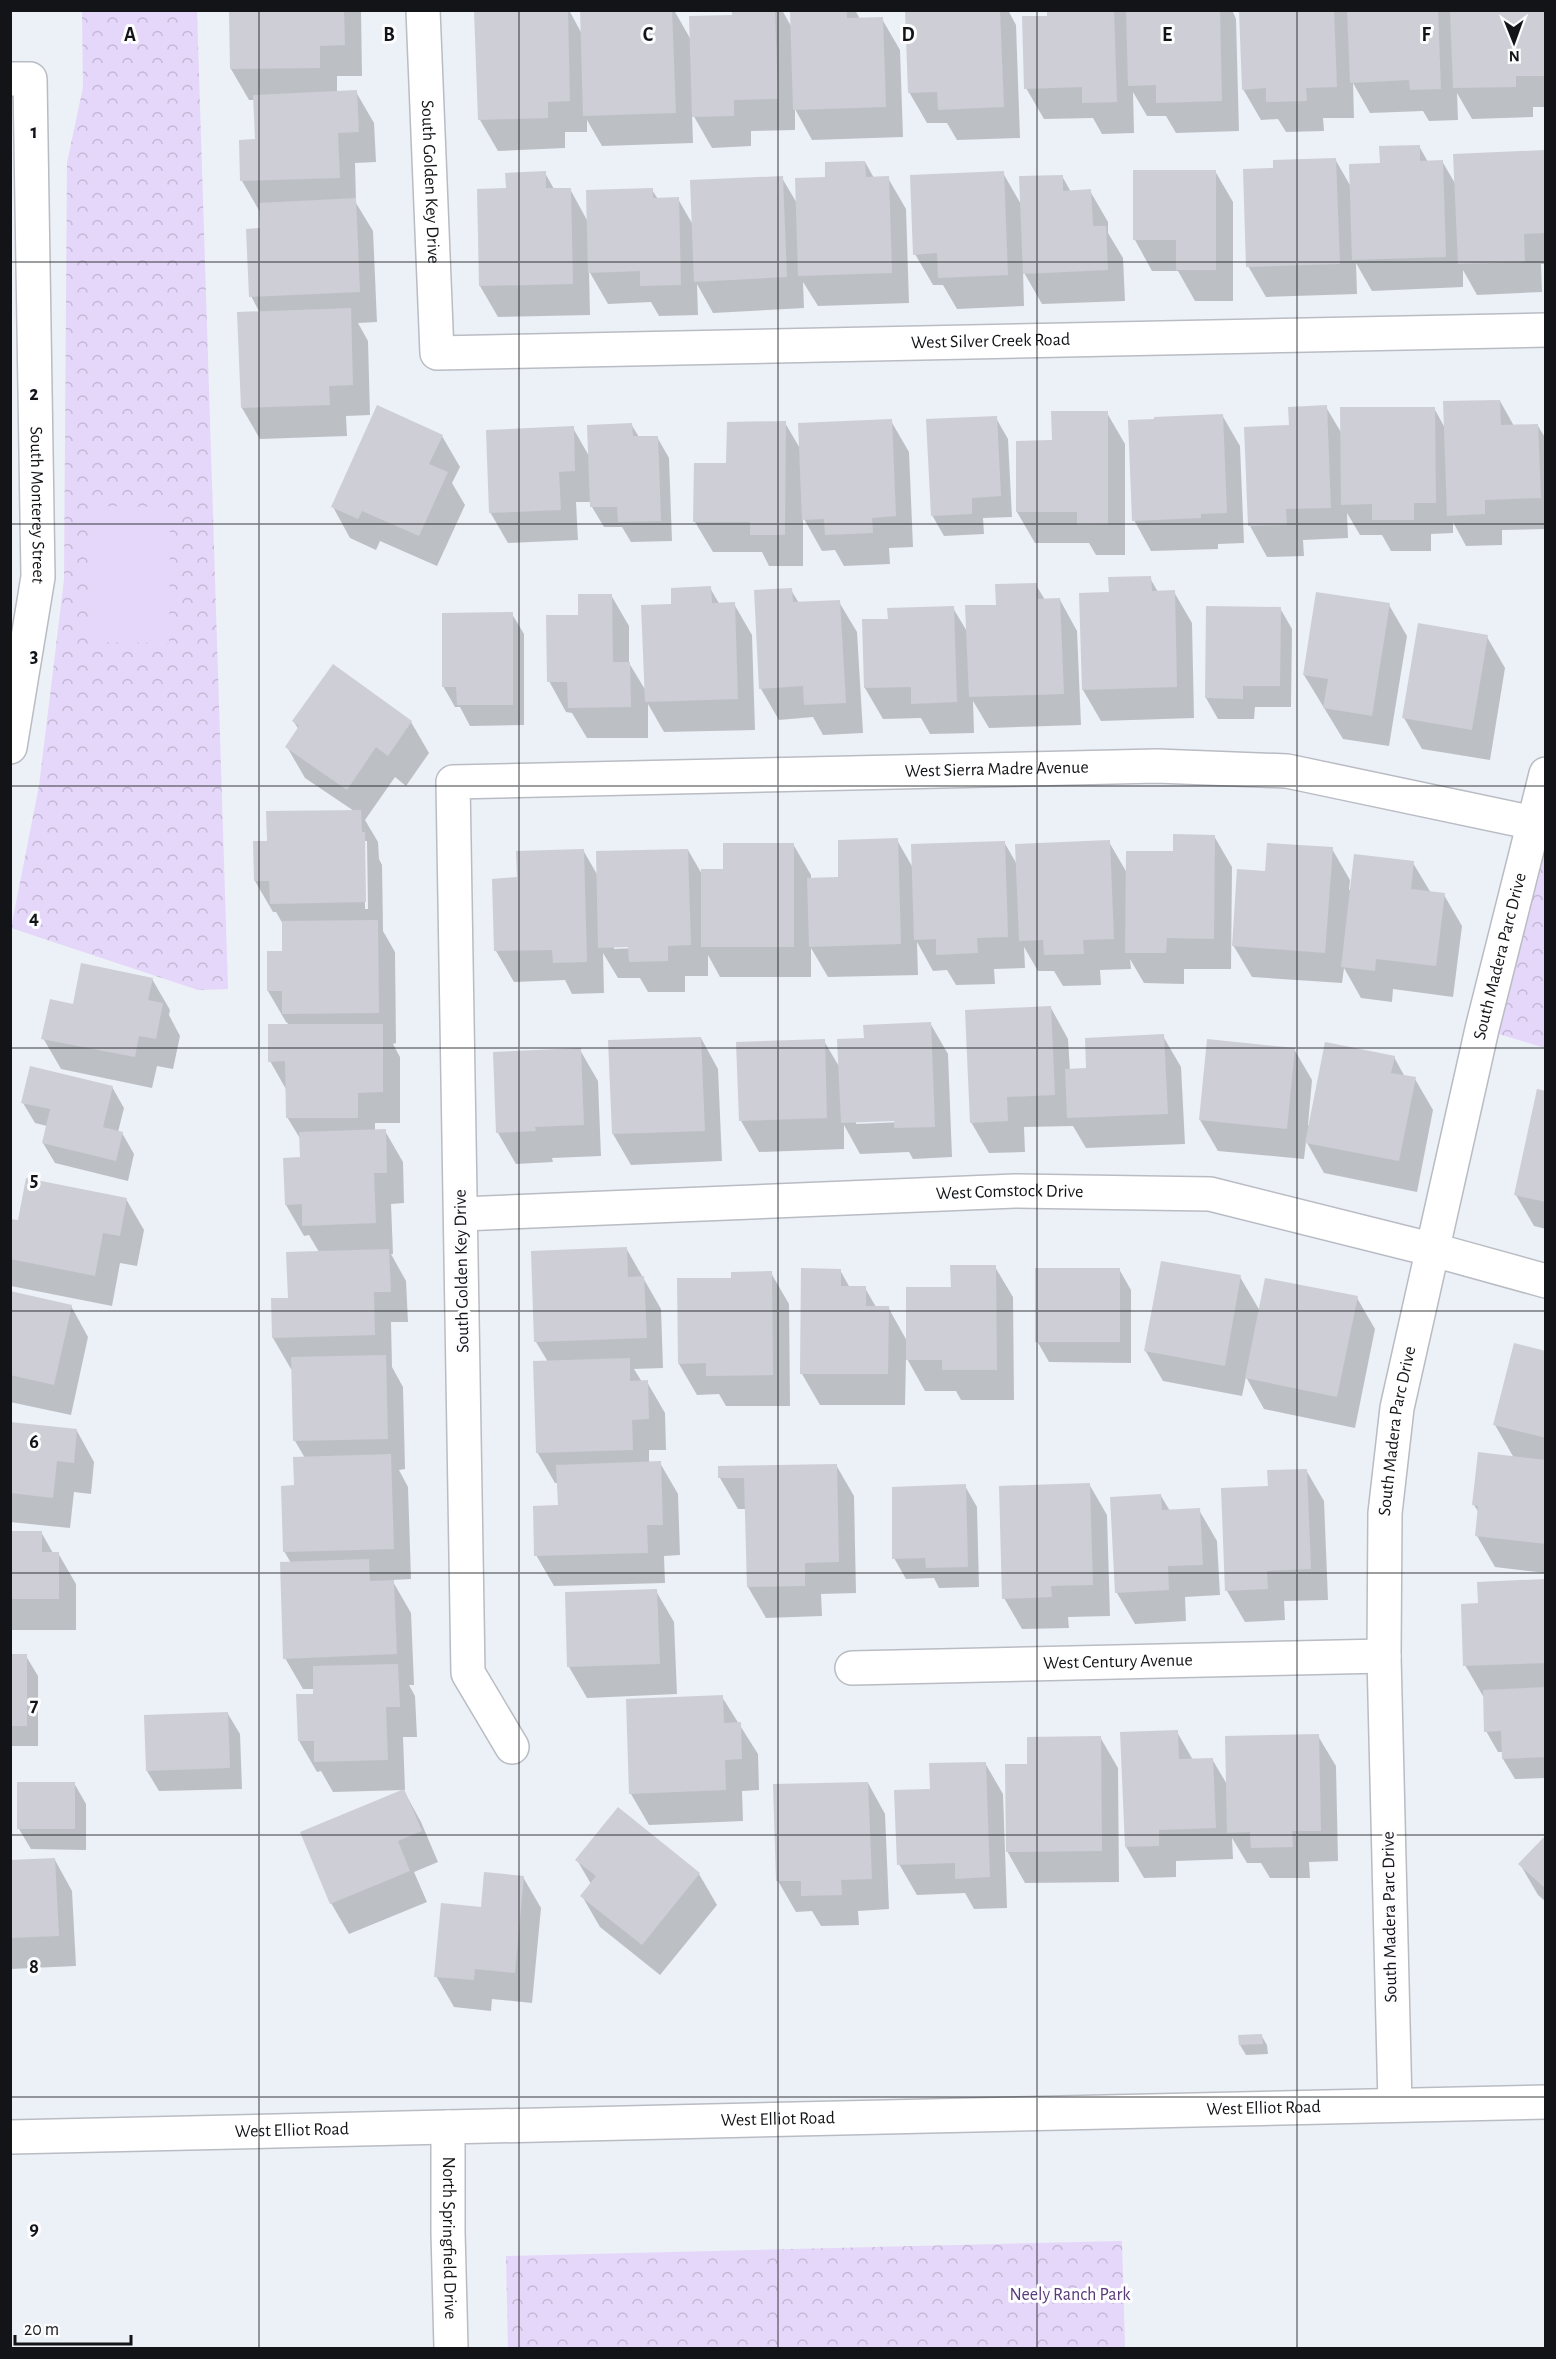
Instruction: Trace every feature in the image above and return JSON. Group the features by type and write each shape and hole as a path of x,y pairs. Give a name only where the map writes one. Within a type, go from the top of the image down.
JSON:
{"street":[{"name":"South Golden Key Drive","path":"423,10 437,353"},
{"name":"South Monterey Street","path":"10,747 24,577 20,79"},
{"name":"West Silver Creek Road","path":"437,353 1545,330"},
{"name":"West Sierra Madre Avenue","path":"453,782 1157,766 1287,771 1534,823"},
{"name":"South Madera Parc Drive","path":"1395,2105 1384,1656 1385,1514 1397,1408 1482,1029 1545,774"},
{"name":"South Golden Key Drive","path":"453,782 468,1673 512,1748"},
{"name":"West Comstock Drive","path":"462,1214 1016,1191 1210,1194 1434,1250 1545,1281"},
{"name":"West Century Avenue","path":"852,1668 1384,1656"},
{"name":"West Elliot Road","path":"10,2137 1545,2102"},
{"name":"North Springfield Drive","path":"448,2127 451,2349"}],"green space":[{"path":"82,11 197,11 228,989 198,990 11,928 39,786 64,580 67,163 83,87"},
{"path":"90,506 170,507 169,643 89,642"},
{"path":"1545,774 1545,1048 1482,1029"},
{"name":"Neely Ranch Park","path":"1122,2241 1125,2348 508,2348 506,2256"}],"building":[{"path":"229,10 344,10 345,45 320,46 320,68 230,69"},
{"path":"474,10 568,10 570,101 548,102 548,118 478,120"},
{"path":"580,10 672,10 676,113 583,116"},
{"path":"732,10 775,10 778,99 734,100 734,116 692,117 689,16 732,15"},
{"path":"790,10 847,10 847,18 883,17 886,107 793,110"},
{"path":"905,10 1000,10 1004,107 938,110 937,92 908,93"},
{"path":"1047,10 1114,10 1117,102 1082,103 1082,87 1024,89 1022,16 1047,16"},
{"path":"1126,10 1220,10 1222,101 1156,103 1156,85 1128,86"},
{"path":"1239,10 1334,10 1337,87 1306,88 1307,101 1266,102 1266,88 1242,90"},
{"path":"1347,10 1438,10 1441,89 1410,90 1409,80 1350,83"},
{"path":"1450,10 1544,10 1546,76 1516,76 1516,87 1453,88"},
{"path":"357,90 359,132 338,133 340,178 240,181 239,140 255,139 253,95"},
{"path":"1420,145 1420,161 1443,160 1446,257 1352,260 1349,164 1380,163 1379,146"},
{"path":"1546,150 1546,233 1524,234 1525,262 1458,264 1453,154"},
{"path":"1336,158 1340,264 1246,267 1243,169 1273,168 1273,160"},
{"path":"865,161 866,177 889,176 892,273 798,276 795,178 825,177 825,162"},
{"path":"1133,170 1216,170 1216,270 1176,270 1176,240 1133,240"},
{"path":"546,171 546,188 571,188 573,284 479,286 477,189 506,188 505,173"},
{"path":"1004,171 1008,275 938,278 937,253 913,255 910,175"},
{"path":"1063,175 1063,191 1091,189 1093,226 1106,226 1108,270 1023,274 1019,176"},
{"path":"783,176 787,277 694,282 690,180"},
{"path":"653,188 653,198 679,197 681,285 640,286 640,271 588,273 586,190"},
{"path":"356,198 360,292 249,297 246,229 260,228 259,203"},
{"path":"351,308 353,385 329,386 330,405 241,408 237,312"},
{"path":"1500,400 1501,425 1538,424 1541,498 1485,500 1485,514 1447,516 1443,401"},
{"path":"377,405 443,435 429,464 448,472 419,536 362,511 358,519 331,507"},
{"path":"1327,405 1331,508 1286,509 1287,525 1248,526 1244,427 1289,425 1288,407"},
{"path":"1340,407 1435,407 1436,503 1414,503 1414,520 1372,520 1372,504 1341,505"},
{"path":"1051,411 1108,411 1108,524 1077,525 1077,512 1016,512 1016,441 1052,440"},
{"path":"1223,414 1227,513 1201,514 1201,518 1132,521 1128,420"},
{"path":"997,416 1001,496 972,498 972,514 931,516 926,419"},
{"path":"892,419 896,516 872,518 873,533 825,535 824,519 802,520 798,423"},
{"path":"786,421 785,535 750,535 750,522 693,522 694,463 726,463 727,422"},
{"path":"632,423 633,436 658,436 661,521 618,522 617,507 590,507 587,425"},
{"path":"574,426 575,471 559,472 561,510 489,513 486,430"},
{"path":"1151,576 1152,591 1175,590 1177,687 1082,690 1079,593 1109,592 1108,577"},
{"path":"1037,583 1037,599 1060,598 1064,694 969,697 965,605 996,605 995,584"},
{"path":"711,586 712,603 735,602 738,699 645,702 641,605 671,604 671,588"},
{"path":"792,588 793,602 840,600 846,703 804,705 803,686 759,689 754,590"},
{"path":"1316,592 1390,603 1372,716 1323,708 1328,679 1303,675"},
{"path":"578,594 612,594 613,662 630,662 631,707 568,708 567,682 547,682 546,615 578,615"},
{"path":"954,606 957,702 911,704 911,687 864,688 862,619 888,619 887,608"},
{"path":"1206,606 1281,607 1280,686 1243,686 1243,699 1205,698"},
{"path":"513,612 513,705 457,705 456,687 442,687 442,613"},
{"path":"1418,623 1488,635 1472,730 1402,718"},
{"path":"333,664 412,721 388,756 376,747 347,790 285,747 299,726 292,721"},
{"path":"361,810 362,832 365,832 366,902 270,904 269,881 254,881 253,841 267,841 266,811"},
{"path":"1173,834 1215,835 1214,939 1167,938 1166,953 1125,953 1126,851 1173,851"},
{"path":"898,838 901,944 809,947 807,878 838,877 838,840"},
{"path":"1110,840 1114,939 1083,940 1084,954 1044,955 1043,940 1019,941 1015,844"},
{"path":"1005,841 1008,937 977,938 978,953 936,955 936,939 914,940 911,844"},
{"path":"723,843 794,843 794,947 701,947 701,869 723,869"},
{"path":"1267,843 1333,847 1325,953 1232,946 1237,869 1265,871"},
{"path":"584,849 587,962 553,963 552,950 494,951 492,879 517,877 516,851"},
{"path":"688,849 691,945 668,946 668,961 629,962 628,947 598,948 596,851"},
{"path":"1354,854 1414,861 1411,889 1445,893 1436,966 1376,959 1375,971 1341,967"},
{"path":"378,920 379,1013 282,1014 282,991 267,991 267,951 282,951 282,921"},
{"path":"81,963 153,978 148,1000 163,1003 156,1039 139,1036 135,1057 41,1039 50,999 73,1004"},
{"path":"1051,1006 1055,1095 1007,1097 1008,1121 970,1123 965,1010"},
{"path":"931,1022 935,1127 894,1128 894,1121 841,1123 837,1039 864,1038 863,1025"},
{"path":"268,1024 383,1024 383,1092 358,1093 358,1118 286,1118 285,1061 268,1062"},
{"path":"1164,1034 1168,1114 1067,1118 1065,1069 1086,1068 1085,1038"},
{"path":"701,1037 705,1131 612,1134 608,1040"},
{"path":"825,1039 827,1118 739,1121 736,1042"},
{"path":"1207,1039 1295,1048 1287,1129 1199,1120"},
{"path":"1325,1042 1395,1056 1391,1073 1416,1077 1399,1161 1305,1143"},
{"path":"581,1048 584,1125 535,1127 536,1131 496,1133 493,1052"},
{"path":"30,1066 113,1086 103,1127 123,1132 116,1161 42,1143 50,1109 21,1103"},
{"path":"1537,1089 1546,1091 1546,1202 1514,1195"},
{"path":"386,1129 387,1173 374,1173 376,1223 302,1226 302,1204 285,1205 283,1158 300,1157 299,1132"},
{"path":"26,1178 127,1198 120,1236 103,1233 95,1276 10,1259 10,1219 18,1220"},
{"path":"627,1247 628,1277 644,1276 647,1338 534,1342 531,1251"},
{"path":"389,1249 391,1292 374,1292 375,1335 272,1338 271,1298 288,1298 286,1252"},
{"path":"1161,1261 1241,1275 1225,1366 1144,1351"},
{"path":"950,1265 996,1265 997,1370 942,1370 942,1360 906,1360 906,1287 951,1287"},
{"path":"801,1268 841,1269 841,1286 866,1286 866,1306 889,1306 888,1374 800,1374"},
{"path":"1035,1268 1120,1268 1120,1342 1035,1342"},
{"path":"772,1271 773,1375 706,1376 706,1363 678,1364 677,1278 731,1278 731,1272"},
{"path":"1265,1278 1358,1296 1337,1397 1245,1378"},
{"path":"10,1291 72,1305 54,1385 10,1375"},
{"path":"1514,1343 1546,1351 1546,1438 1493,1425"},
{"path":"386,1355 388,1439 293,1441 291,1357"},
{"path":"630,1358 630,1381 648,1380 649,1419 632,1420 633,1450 536,1453 533,1361"},
{"path":"10,1422 77,1429 74,1463 57,1461 53,1498 10,1493"},
{"path":"1478,1452 1546,1460 1546,1544 1475,1536 1478,1506 1472,1505"},
{"path":"391,1454 394,1549 283,1552 281,1486 294,1485 293,1457"},
{"path":"661,1461 663,1525 647,1525 648,1553 534,1556 533,1506 558,1505 556,1465"},
{"path":"837,1464 839,1562 805,1563 805,1586 747,1587 744,1478 718,1478 718,1466"},
{"path":"1307,1469 1311,1569 1267,1571 1268,1589 1225,1591 1221,1488 1268,1486 1267,1470"},
{"path":"1090,1483 1093,1585 1051,1586 1052,1597 1002,1599 999,1486"},
{"path":"966,1484 968,1567 926,1568 925,1558 892,1559 892,1487"},
{"path":"1161,1494 1162,1510 1200,1508 1203,1565 1168,1566 1169,1590 1115,1593 1110,1497"},
{"path":"10,1531 42,1531 42,1552 59,1552 59,1599 10,1599"},
{"path":"369,1559 370,1581 394,1580 397,1654 283,1659 280,1562"},
{"path":"1546,1579 1546,1663 1463,1666 1461,1604 1478,1603 1477,1582"},
{"path":"657,1589 660,1664 567,1667 565,1592"},
{"path":"10,1654 27,1654 27,1726 10,1726"},
{"path":"398,1664 400,1707 386,1707 388,1760 314,1762 314,1741 298,1741 296,1694 313,1694 313,1666"},
{"path":"1546,1687 1546,1757 1502,1759 1501,1731 1484,1732 1483,1690"},
{"path":"723,1695 724,1723 741,1722 742,1759 725,1760 726,1790 629,1794 626,1699"},
{"path":"228,1712 230,1768 146,1771 144,1715"},
{"path":"1178,1730 1179,1759 1213,1758 1216,1828 1159,1830 1159,1846 1125,1847 1120,1732"},
{"path":"1319,1734 1321,1831 1292,1831 1293,1847 1251,1848 1250,1832 1227,1833 1225,1736"},
{"path":"1101,1736 1102,1851 1006,1852 1005,1764 1027,1764 1027,1737"},
{"path":"986,1762 990,1877 955,1879 955,1863 897,1865 894,1790 930,1789 929,1763"},
{"path":"17,1782 75,1782 75,1829 17,1829"},
{"path":"868,1782 872,1879 841,1880 842,1895 801,1896 801,1881 776,1881 773,1784"},
{"path":"404,1789 422,1831 398,1841 410,1871 330,1904 300,1832"},
{"path":"618,1807 700,1873 642,1945 580,1896 596,1876 575,1860"},
{"path":"1546,1835 1546,1889 1518,1864"},
{"path":"55,1858 59,1936 10,1938 10,1860"},
{"path":"484,1872 524,1876 515,1973 475,1969 474,1980 434,1977 441,1903 481,1907"},
{"path":"1262,2034 1263,2044 1239,2045 1238,2035"}]}
